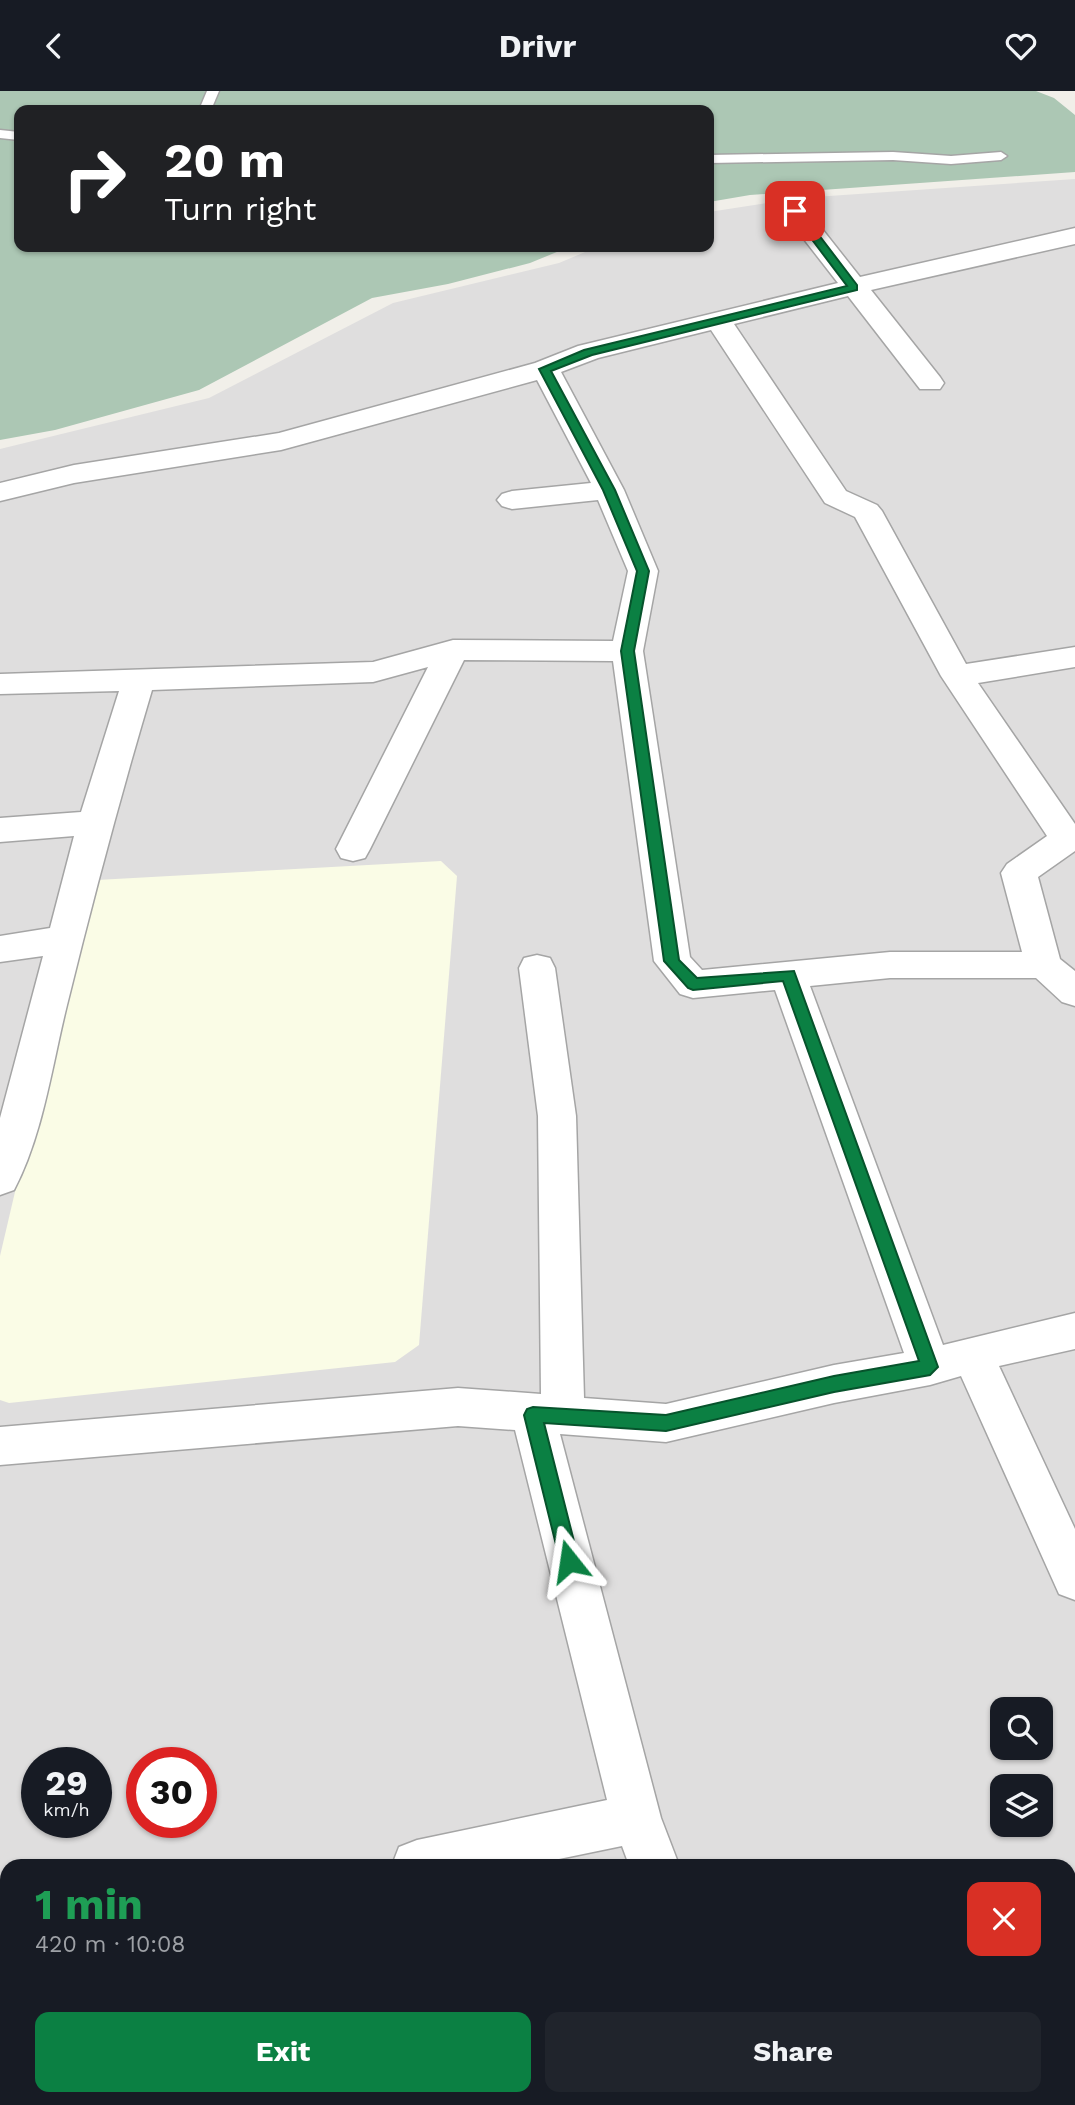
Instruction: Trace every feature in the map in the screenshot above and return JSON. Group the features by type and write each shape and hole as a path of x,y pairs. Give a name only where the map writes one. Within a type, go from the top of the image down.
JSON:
{"street":[{"path":"795,211 930,383"},
{"path":"0,492 74,474 281,441 545,369 588,352 854,288 1064,246"},
{"path":"719,322 835,498 867,511 957,676 1067,839 1019,873 1044,965 1075,992"},
{"path":"545,369 609,490 643,571 627,651 672,961 693,984 890,965 1044,965"},
{"path":"512,501 609,490"},
{"path":"0,684 373,672 453,650 627,651"},
{"path":"353,849 453,650"},
{"path":"957,676 1075,657"},
{"path":"0,1179 19,1120 15,1070 65,939 95,824 139,678"},
{"path":"0,830 95,824"},
{"path":"0,949 65,939"},
{"path":"537,968 557,1116 548,1415 636,1818 652,1859"},
{"path":"788,975 930,1367"},
{"path":"0,1446 458,1407 666,1423 834,1384 930,1367 972,1354 1075,1331"},
{"path":"972,1354 1075,1579"},
{"path":"445,1859 636,1818"}],"lane":[{"path":"714,159 893,156 951,160 1001,156"}],"shaded area":[{"path":"0,91 1036,91 1054,98 1075,115 1075,172 750,195 714,201 714,105 14,105 14,252 557,252 530,263 448,284 372,298 199,390 55,430 0,440"},
{"path":"1075,179 1075,1859 0,1859 0,449 209,398 393,303 559,263 585,252 714,252 714,211 800,198"},
{"path":"441,861 457,876 419,1345 395,1362 9,1403 0,1400 0,1256 84,897 97,880"}],"route":[{"path":"569,1561 533,1415 666,1423 834,1384 930,1367 788,975 693,984 672,961 627,651 643,571 609,490 545,369 588,352 854,288 795,211"}]}
